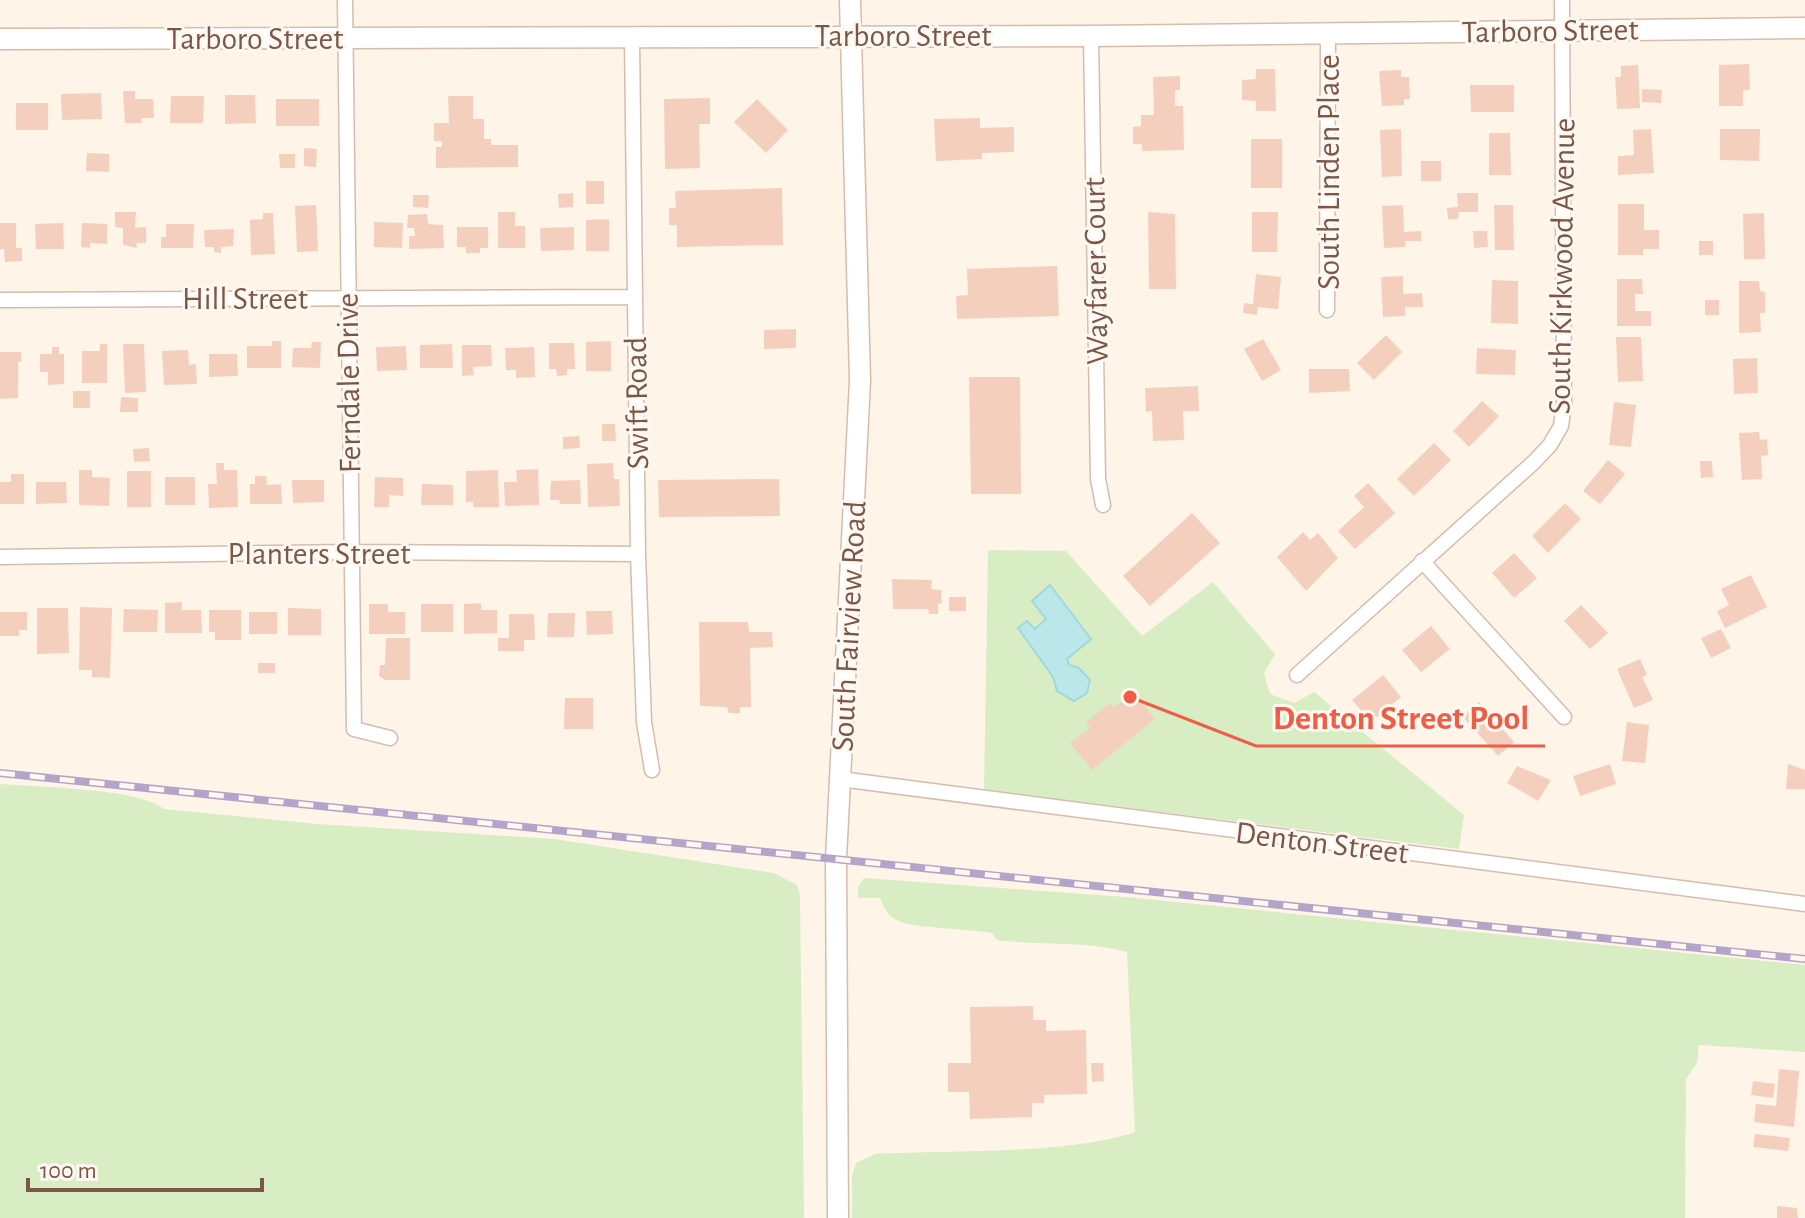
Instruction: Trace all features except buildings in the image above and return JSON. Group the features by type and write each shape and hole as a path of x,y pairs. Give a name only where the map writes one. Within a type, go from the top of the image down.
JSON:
{"street":[{"name":"Ferndale Drive","path":"345,0 354,729 390,738"},
{"name":"South Fairview Road","path":"838,1218 836,859 860,380 850,0"},
{"name":"South Kirkwood Avenue","path":"1297,675 1534,462 1550,445 1561,426 1564,390 1562,0"},
{"name":"Tarboro Street","path":"0,39 850,34 1091,36 1805,28"},
{"name":"South Linden Place","path":"1327,310 1328,34"},
{"name":"Swift Road","path":"632,36 638,554 644,722 652,770"},
{"name":"Wayfarer Court","path":"1091,36 1098,479 1103,505"},
{"name":"Hill Street","path":"0,300 635,297"},
{"name":"Planters Street","path":"0,557 350,552 638,554"},
{"path":"1422,561 1564,717"},
{"name":"Denton Street","path":"840,779 1805,904"}],"green space":[{"path":"988,550 1066,551 1142,636 1213,582 1275,654 1264,673 1270,694 1294,703 1314,692 1464,815 1459,849 984,790"},
{"path":"0,784 111,793 151,802 164,809 318,824 554,839 774,873 797,885 800,895 804,1218 0,1218"},
{"path":"864,878 1126,897 1805,965 1805,1052 1699,1045 1697,1063 1686,1079 1685,1218 852,1218 852,1175 856,1163 875,1154 1042,1148 1076,1145 1135,1132 1127,952 1094,946 997,940 992,933 908,924 890,916 880,898 858,898 858,887"}],"water":[{"path":"1050,585 1091,639 1067,659 1069,665 1079,668 1090,680 1087,693 1074,701 1057,691 1053,677 1018,628 1027,621 1035,629 1046,619 1032,601"}],"railway":[{"path":"0,773 1805,959"}],"place":[{"name":"Denton Street Pool","path":"1130,697"}]}
